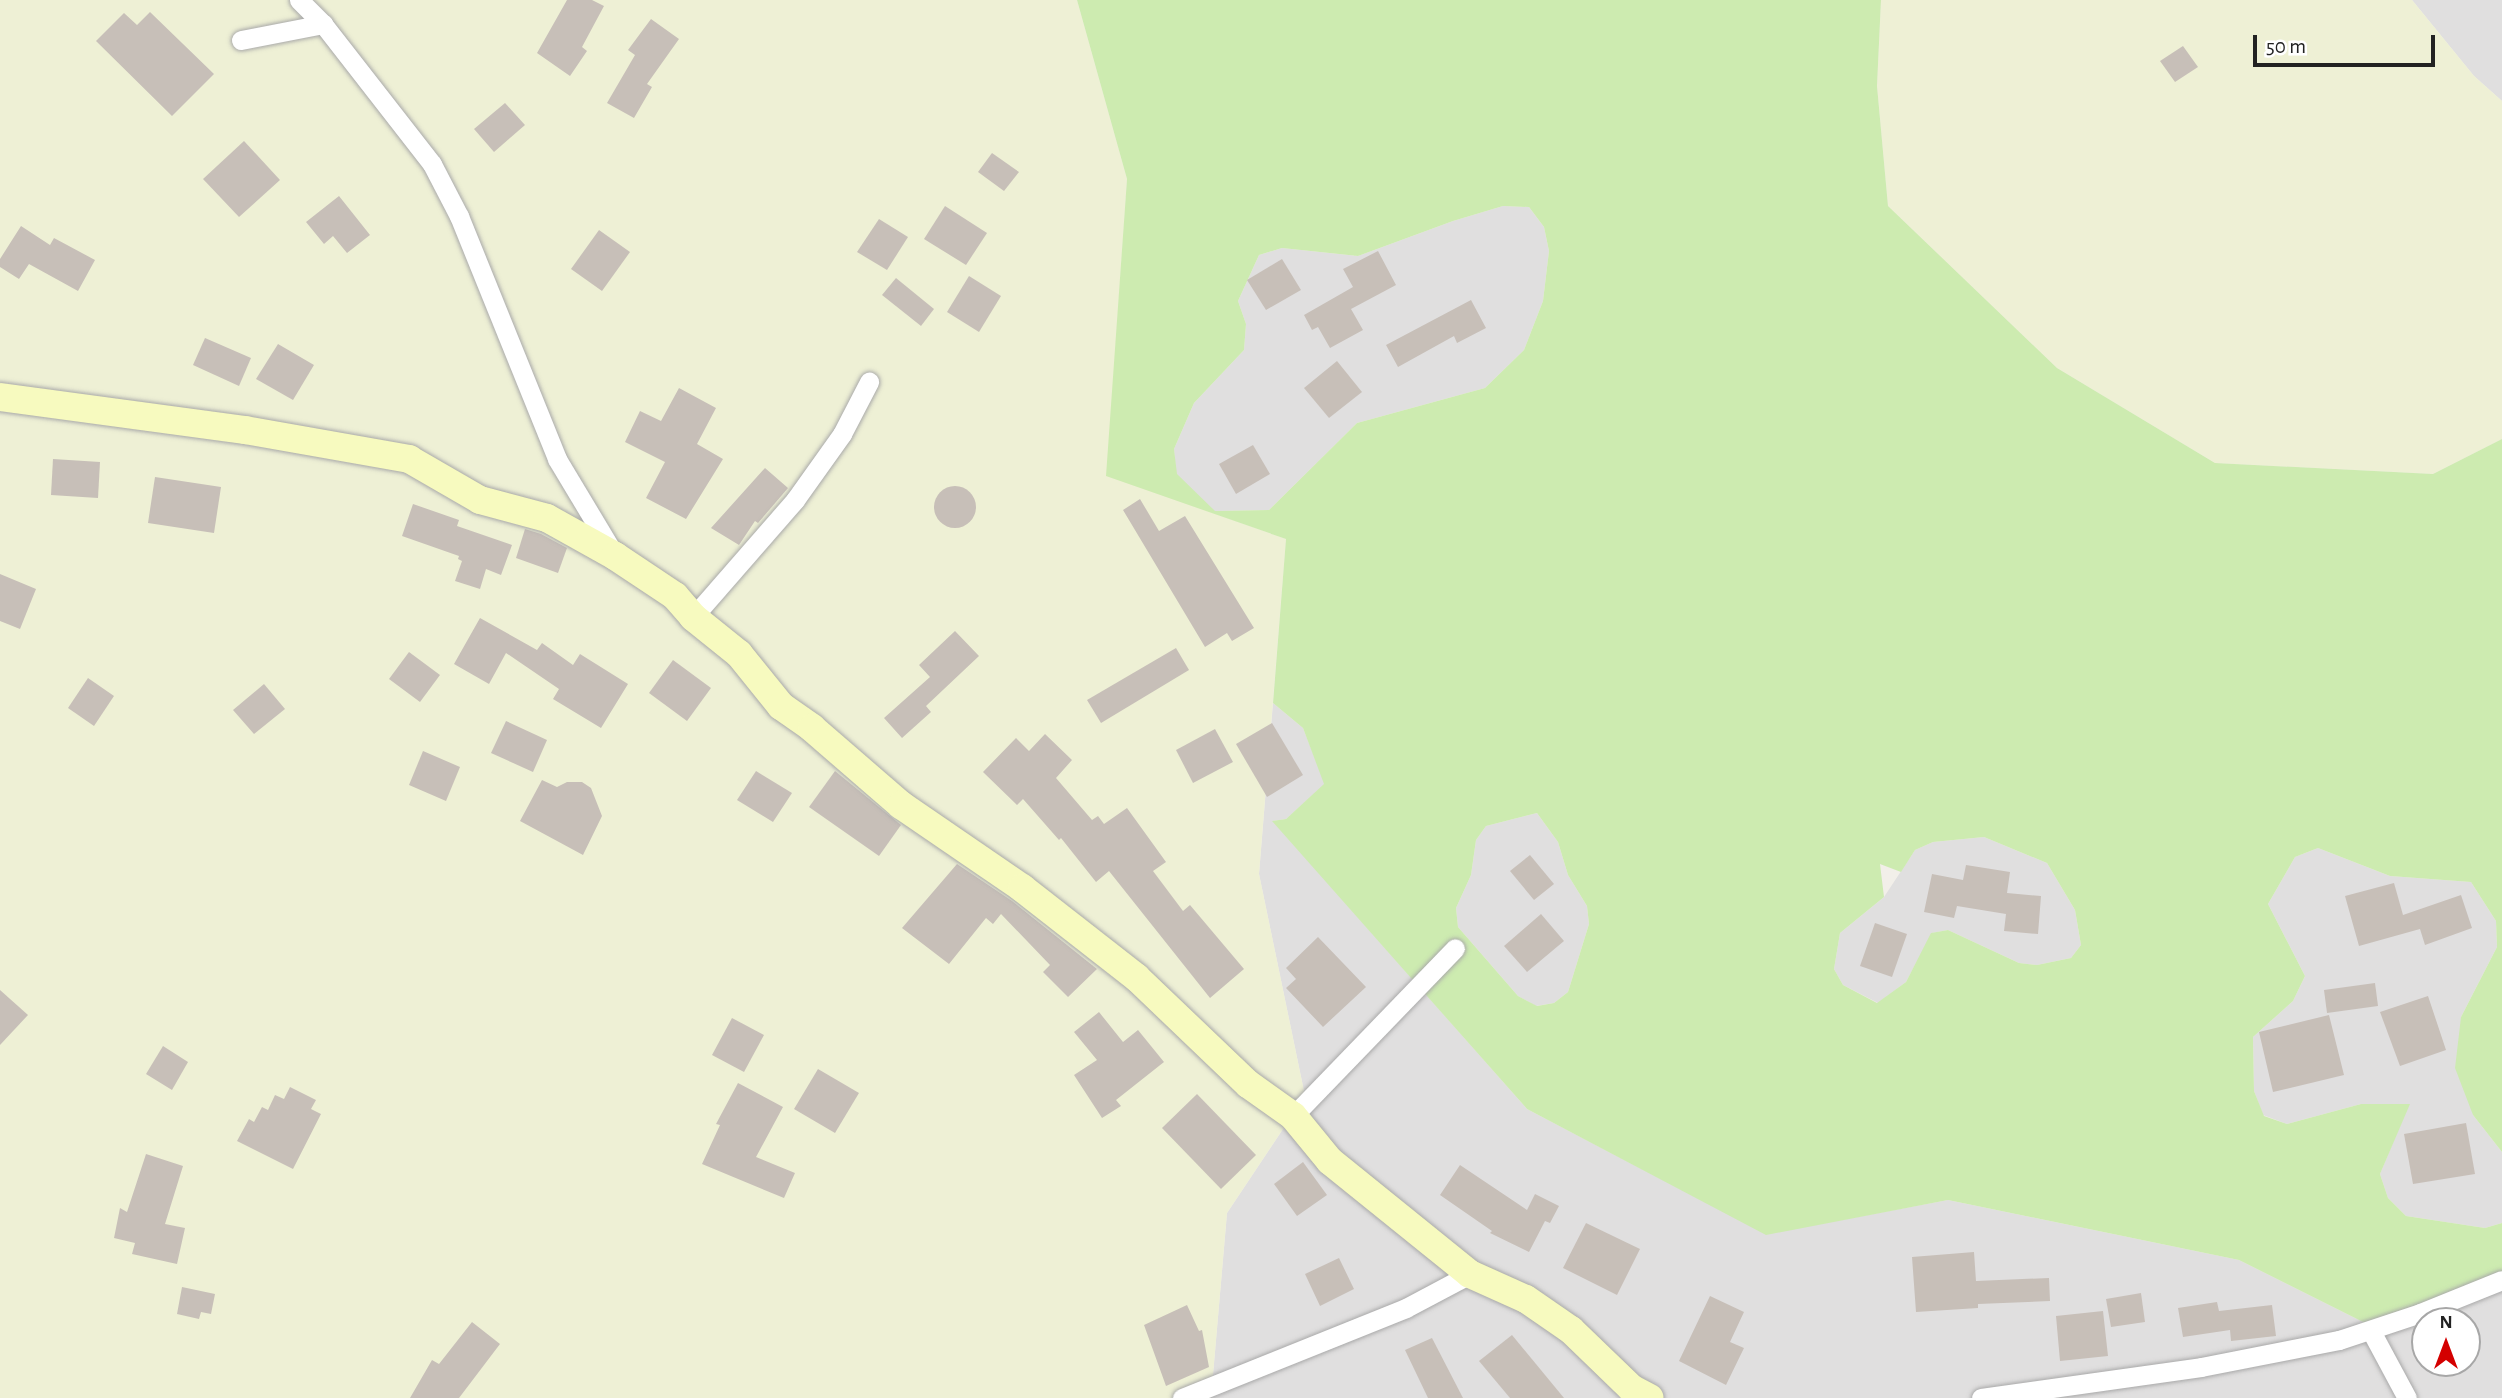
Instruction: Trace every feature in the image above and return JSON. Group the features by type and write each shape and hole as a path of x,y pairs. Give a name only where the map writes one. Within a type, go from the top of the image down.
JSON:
{"street":[{"path":"299,0 323,24 432,164 459,216 557,459 615,556"},
{"path":"242,40 323,24"},
{"path":"693,617 795,500 842,434 869,382"},
{"path":"0,397 245,430 409,459 480,500 547,518 615,556 675,596 693,617 739,654 781,706 812,728 901,805 1022,888 1136,977 1248,1084 1293,1116 1330,1161 1470,1274 1526,1299 1571,1330 1637,1395"},
{"path":"1293,1116 1455,948"},
{"path":"1182,1398 1406,1308 1470,1274"},
{"path":"1981,1398 2201,1367 2371,1331 2502,1280"},
{"path":"2371,1331 2407,1398"}],"shaded area":[{"path":"2412,0 2502,0 2502,101 2474,76"},
{"path":"1503,206 1529,207 1544,227 1549,251 1543,301 1524,350 1485,388 1357,423 1269,510 1214,511 1176,474 1174,449 1194,403 1244,350 1246,324 1238,301 1259,255 1282,248 1358,256 1453,221"},
{"path":"1273,703 1303,728 1325,784 1286,819 1273,821 1527,1109 1766,1234 1948,1200 2239,1260 2369,1325 2411,1310 2411,1377 2481,1377 2481,1307 2420,1307 2502,1278 2502,1398 1211,1398 1227,1213 1305,1096 1259,874"},
{"path":"1537,813 1558,842 1568,875 1587,906 1589,924 1568,992 1554,1003 1536,1006 1518,996 1458,927 1456,908 1471,875 1476,840 1486,826"},
{"path":"1984,837 2047,863 2075,910 2081,945 2071,958 2037,965 2019,963 1948,930 1932,933 1906,982 1878,1003 1843,985 1834,969 1840,933 1884,897 1915,850 1933,842"},
{"path":"2318,848 2390,876 2471,882 2496,921 2497,947 2461,1017 2473,1115 2502,1152 2502,1223 2485,1228 2406,1216 2388,1198 2380,1174 2409,1104 2361,1104 2287,1124 2263,1115 2254,1091 2253,1037 2293,1001 2305,976 2268,904 2295,857"}],"green space":[{"path":"0,0 1077,0 1127,179 1107,475 1286,539 1259,874 1305,1096 1227,1213 1211,1398 0,1398"},
{"path":"1077,0 1881,0 1877,86 1888,206 2057,368 2215,463 2433,474 2502,439 2502,1152 2473,1115 2455,1068 2461,1017 2497,947 2496,921 2471,882 2390,876 2318,848 2295,857 2268,904 2305,976 2293,1001 2253,1037 2254,1091 2264,1116 2287,1124 2361,1104 2410,1104 2380,1174 2388,1198 2406,1216 2485,1228 2502,1223 2502,1278 2420,1307 2411,1307 2411,1310 2369,1325 2239,1260 1948,1200 1766,1235 1527,1109 1272,821 1286,819 1324,784 1303,728 1273,703 1286,539 1106,476 1127,179","holes":["1503,206 1529,207 1544,227 1549,251 1543,301 1524,350 1485,388 1357,423 1269,510 1215,511 1177,474 1174,449 1194,403 1244,350 1246,324 1238,301 1259,255 1282,248 1358,256 1453,221","1537,813 1558,842 1568,875 1587,906 1589,924 1568,992 1554,1003 1537,1006 1518,996 1458,927 1456,908 1471,875 1476,840 1486,826","1984,837 2047,863 2075,910 2081,945 2071,958 2037,965 2019,963 1948,930 1931,933 1906,982 1877,1003 1843,985 1834,969 1840,933 1884,897 1880,864 1901,872 1915,850 1933,842"]},
{"path":"1881,0 2412,0 2474,76 2502,101 2502,439 2433,474 2215,463 2057,368 1888,206 1877,86"}],"building":[{"path":"567,0 592,0 604,6 582,47 587,51 570,76 537,53"},
{"path":"150,12 214,74 172,116 96,41 124,13 137,25"},
{"path":"651,19 679,39 647,84 652,87 634,118 607,103 635,55 628,50"},
{"path":"2183,46 2198,67 2175,82 2160,61"},
{"path":"505,103 525,125 494,152 474,129"},
{"path":"244,141 280,180 239,217 203,179"},
{"path":"992,153 1019,172 1004,191 978,172"},
{"path":"339,196 370,235 347,253 333,236 324,244 306,222"},
{"path":"945,206 987,233 966,265 924,239"},
{"path":"879,219 908,237 887,270 857,252"},
{"path":"21,226 50,245 54,238 95,260 78,291 29,264 19,279 0,267 0,259"},
{"path":"599,230 630,252 602,291 571,269"},
{"path":"1378,251 1396,285 1351,309 1363,330 1330,348 1318,327 1312,330 1304,315 1353,287 1343,269"},
{"path":"1282,259 1301,290 1266,310 1247,280"},
{"path":"969,276 1001,296 979,332 947,312"},
{"path":"896,278 934,309 921,326 882,295"},
{"path":"1471,300 1486,328 1457,343 1454,336 1398,367 1386,345"},
{"path":"205,338 251,358 239,386 193,365"},
{"path":"278,344 314,365 293,400 256,379"},
{"path":"1337,361 1362,392 1329,418 1304,388"},
{"path":"679,388 716,408 697,444 723,459 686,519 646,498 665,462 625,442 640,411 661,421"},
{"path":"1253,445 1270,474 1236,494 1219,464"},
{"path":"53,459 100,462 98,498 51,495"},
{"path":"765,468 788,488 758,523 755,521 739,545 711,528"},
{"path":"155,477 221,487 214,533 148,523"},
{"path":"955,486 970,492 976,507 970,522 955,528 940,522 934,507 940,492"},
{"path":"1140,499 1159,531 1185,516 1254,628 1232,641 1227,633 1205,647 1123,510"},
{"path":"413,504 459,520 457,526 512,545 501,575 486,569 480,589 455,581 462,561 458,559 459,556 402,536"},
{"path":"525,529 567,548 558,573 516,558"},
{"path":"0,574 36,589 20,629 0,621"},
{"path":"480,618 537,650 542,643 573,665 580,654 628,684 601,728 553,699 559,689 506,653 489,684 454,664"},
{"path":"955,631 979,656 926,706 931,712 902,738 884,718 930,677 919,665"},
{"path":"1176,648 1189,670 1101,723 1087,700"},
{"path":"409,652 440,675 420,702 389,679"},
{"path":"673,660 711,688 687,721 649,693"},
{"path":"88,678 114,696 94,726 68,708"},
{"path":"264,684 285,709 254,734 233,710"},
{"path":"506,721 547,740 533,772 491,753"},
{"path":"1272,723 1303,775 1267,797 1236,744"},
{"path":"1215,729 1233,762 1193,783 1176,750"},
{"path":"1045,734 1072,760 1056,778 1092,820 1098,816 1104,824 1127,808 1166,862 1153,871 1183,911 1190,905 1244,969 1210,998 1109,871 1096,882 1061,838 1059,840 1023,799 1017,805 983,772 1016,738 1029,751"},
{"path":"423,751 460,767 446,801 409,785"},
{"path":"756,771 792,793 773,822 737,800"},
{"path":"835,771 901,825 879,856 809,807"},
{"path":"542,780 557,787 567,782 582,782 591,788 602,816 583,855 520,821"},
{"path":"1530,855 1554,884 1534,900 1510,871"},
{"path":"957,864 1012,901 1097,969 1068,997 1043,972 1050,965 1001,914 993,924 986,918 949,964 902,928"},
{"path":"1966,865 2010,872 2007,893 2041,896 2038,934 2004,931 2006,914 1957,906 1954,918 1924,912 1932,874 1963,880"},
{"path":"2394,883 2403,915 2461,895 2472,928 2425,945 2420,929 2359,946 2345,896"},
{"path":"1541,914 1564,941 1527,972 1504,946"},
{"path":"1875,923 1907,934 1892,977 1860,966"},
{"path":"1318,937 1366,987 1323,1027 1286,988 1296,979 1286,968"},
{"path":"2375,983 2378,1006 2327,1013 2324,990"},
{"path":"0,990 28,1015 0,1045"},
{"path":"2428,996 2446,1050 2400,1066 2380,1012"},
{"path":"1099,1012 1123,1042 1138,1030 1164,1062 1116,1100 1121,1106 1102,1118 1074,1075 1097,1060 1074,1032"},
{"path":"2329,1015 2344,1075 2273,1092 2259,1032"},
{"path":"732,1018 764,1035 744,1072 712,1055"},
{"path":"163,1046 188,1062 172,1090 146,1074"},
{"path":"818,1069 859,1093 835,1133 794,1109"},
{"path":"738,1083 783,1107 756,1157 795,1173 784,1198 702,1164 720,1125 716,1124"},
{"path":"290,1087 316,1100 311,1109 321,1114 293,1169 237,1141 249,1119 254,1122 262,1107 268,1110 275,1095 284,1099"},
{"path":"1197,1094 1256,1155 1221,1189 1162,1128"},
{"path":"2466,1123 2475,1174 2413,1184 2404,1134"},
{"path":"146,1154 183,1166 165,1224 185,1228 177,1264 132,1254 135,1243 114,1238 120,1208 127,1212"},
{"path":"1303,1162 1327,1195 1297,1216 1274,1184"},
{"path":"1460,1165 1527,1210 1535,1194 1559,1206 1550,1223 1545,1221 1529,1252 1490,1233 1492,1231 1440,1195"},
{"path":"1586,1223 1640,1249 1617,1295 1563,1268"},
{"path":"1974,1252 1976,1281 2049,1278 2050,1301 1978,1304 1978,1308 1916,1312 1912,1257"},
{"path":"1339,1258 1354,1289 1320,1306 1305,1274"},
{"path":"182,1287 215,1294 211,1314 201,1312 199,1319 177,1314"},
{"path":"2141,1293 2145,1322 2111,1327 2106,1299"},
{"path":"1710,1296 1744,1312 1730,1342 1744,1348 1726,1385 1679,1361"},
{"path":"2217,1302 2219,1311 2272,1305 2276,1336 2231,1341 2230,1330 2183,1337 2178,1308"},
{"path":"1187,1305 1199,1331 1202,1330 1209,1367 1166,1386 1144,1325"},
{"path":"2103,1311 2108,1356 2060,1361 2056,1316"},
{"path":"472,1322 500,1344 459,1398 410,1398 432,1360 439,1364"},
{"path":"1512,1335 1564,1398 1510,1398 1479,1361"},
{"path":"1432,1338 1463,1398 1428,1398 1405,1350"}]}
